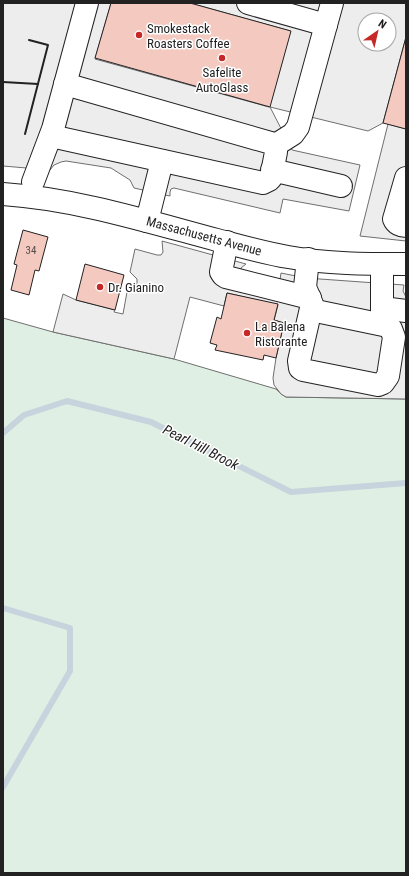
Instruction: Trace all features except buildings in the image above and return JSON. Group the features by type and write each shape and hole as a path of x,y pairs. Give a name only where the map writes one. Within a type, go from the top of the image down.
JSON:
{"main road":[{"path":"33,182 51,136 87,3"},
{"path":"248,3 326,25"},
{"path":"274,146 293,134 298,127 332,3"},
{"path":"51,136 263,183 270,180 276,152 274,146 268,142 65,84"},
{"path":"147,221 162,161"},
{"path":"272,170 341,186"},
{"path":"406,178 394,219 400,226 406,226"},
{"name":"Massachusetts Avenue","path":"3,194 85,206 276,254 354,264 406,264"},
{"path":"227,242 221,272 226,277 310,304 385,317 406,311"},
{"path":"308,259 305,287 310,304 299,361 300,368 378,385 386,381 398,370 394,337 385,317 382,264"}],"green space":[{"path":"3,318 53,332 174,359 276,389 286,397 406,399 406,873 3,873"}],"shaded area":[{"path":"3,3 111,3 95,59 269,107 290,31 190,3 406,3 406,37 383,123 368,131 270,107 292,150 360,165 349,211 283,199 280,213 174,188 171,189 170,196 134,188 130,180 111,168 66,161 54,165 50,170 3,166"},
{"path":"388,124 406,129 406,241 360,236"},
{"path":"162,241 246,264 241,268 241,272 280,280 281,273 306,278 404,285 403,291 406,297 406,399 286,397 281,394 274,385 273,378 284,323 274,320 278,305 227,293 224,306 190,297 174,359 53,332 63,294 76,300 115,310 114,312 123,314 127,292 135,288 137,283 137,279 130,272 135,249 161,255 163,252"}],"waterway":[{"name":"Pearl Hill Brook","path":"3,433 24,415 67,401 151,422 291,492 406,483"},
{"path":"3,608 70,628 70,671 3,787"}],"wall":[{"path":"25,134 48,45 29,40"},
{"path":"3,82 38,84"}],"place":[{"name":"Smokestack Roasters Coffee","path":"139,35"},
{"name":"Safelite AutoGlass","path":"222,58"},
{"name":"Dr. Gianino","path":"100,287"},
{"name":"La Balena Ristorante","path":"247,333"}]}
